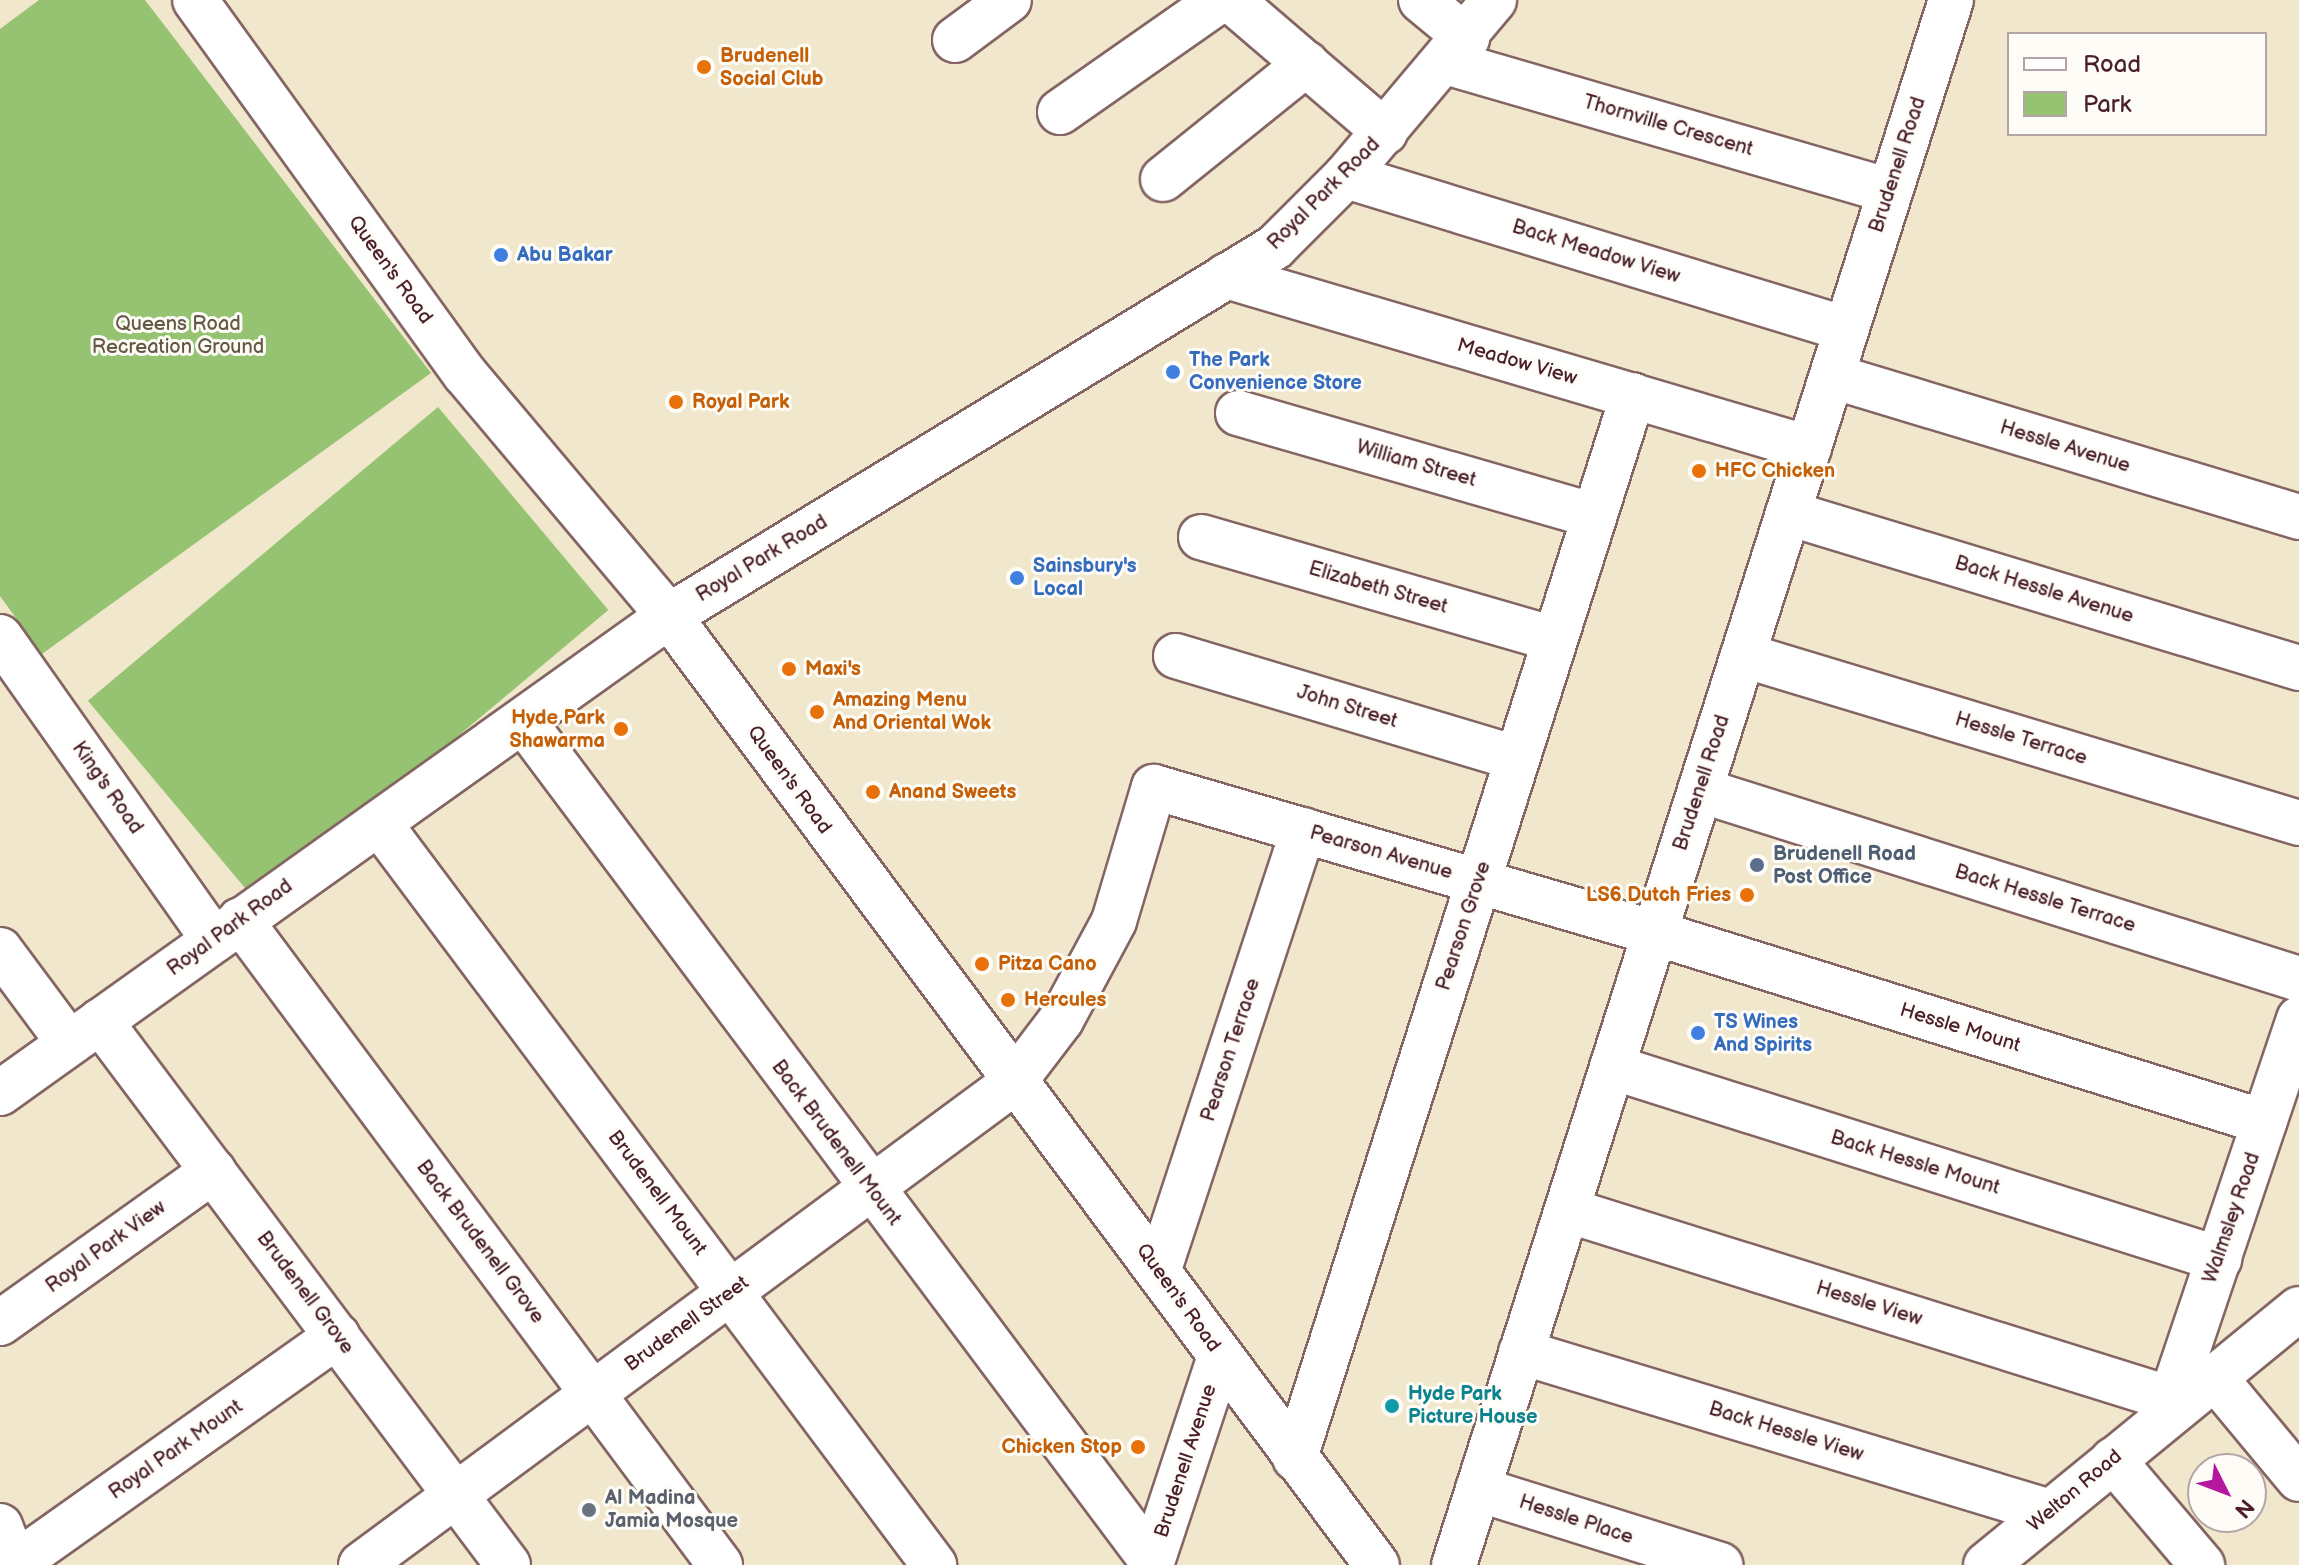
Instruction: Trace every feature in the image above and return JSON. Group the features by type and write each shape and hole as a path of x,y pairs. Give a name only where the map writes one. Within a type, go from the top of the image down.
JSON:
{"street":[{"name":"Queen's Road","path":"195,0 465,374 669,616 1013,1083 1159,1269 1295,1458 1377,1565"},
{"path":"955,40 1009,0"},
{"path":"1060,112 1220,0"},
{"path":"1231,0 1385,132"},
{"path":"1421,0 1456,50"},
{"name":"Royal Park Road","path":"0,1093 669,616 1275,247 1346,176 1456,50 1494,0"},
{"name":"Brudenell Road","path":"1454,1565 1951,0"},
{"name":"Thornville Crescent","path":"1456,50 1890,191"},
{"path":"1163,179 1306,64"},
{"name":"Back Meadow View","path":"1346,176 1846,329"},
{"name":"Meadow View","path":"1226,276 1809,448"},
{"name":"Hessle Avenue","path":"1832,376 2299,517"},
{"name":"Pearson Grove","path":"1295,1458 1633,395"},
{"name":"William Street","path":"1238,413 1594,516"},
{"name":"Back Hessle Avenue","path":"1788,513 2299,668"},
{"name":"Elizabeth Street","path":"1201,537 1555,639"},
{"name":"King's Road","path":"0,637 227,930"},
{"name":"Hessle Terrace","path":"1743,655 2299,823"},
{"name":"John Street","path":"1176,656 1517,758"},
{"name":"Back Brudenell Mount","path":"524,722 869,1189 1151,1563"},
{"name":"Brudenell Street","path":"361,1565 1013,1083 1061,1020 1114,921 1154,787"},
{"name":"Pearson Avenue","path":"1154,787 1655,933"},
{"name":"Back Hessle Terrace","path":"1700,790 2299,979"},
{"name":"Brudenell Mount","path":"379,823 934,1565"},
{"name":"Pearson Terrace","path":"1159,1269 1303,830"},
{"name":"Back Brudenell Grove","path":"227,930 593,1394 720,1565"},
{"name":"Hessle Mount","path":"1655,933 2279,1104"},
{"name":"Brudenell Grove","path":"0,950 84,1032 213,1171 508,1565"},
{"name":"Walmsley Road","path":"2168,1408 2219,1259 2279,1104 2299,1019"},
{"name":"Back Hessle Mount","path":"1612,1067 2219,1259"},
{"name":"Royal Park View","path":"0,1323 213,1171"},
{"name":"Hessle View","path":"1567,1210 2168,1408"},
{"name":"Welton Road","path":"2009,1558 2050,1512 2113,1460 2168,1408 2215,1378 2299,1309"},
{"name":"Royal Park Mount","path":"10,1552 337,1336"},
{"name":"Back Hessle View","path":"1521,1352 2050,1512"},
{"name":"Brudenell Avenue","path":"1151,1563 1220,1356"},
{"path":"2215,1378 2299,1479"},
{"path":"2113,1460 2202,1565"},
{"name":"Hessle Place","path":"1478,1489 1720,1565"}],"green space":[{"name":"Queens Road Recreation Ground","path":"39,0 145,0 431,373 42,654 0,596 0,29"},
{"path":"438,407 608,610 258,904 88,701"}],"place":[{"name":"Brudenell Social Club","path":"704,67"},
{"name":"Abu Bakar","path":"501,255"},
{"name":"The Park Convenience Store","path":"1173,372"},
{"name":"Royal Park","path":"676,402"},
{"name":"HFC Chicken","path":"1699,471"},
{"name":"Sainsbury's Local","path":"1017,578"},
{"name":"Maxi's","path":"789,669"},
{"name":"Amazing Menu And Oriental Wok","path":"817,712"},
{"name":"Hyde Park Shawarma","path":"621,729"},
{"name":"Anand Sweets","path":"873,792"},
{"name":"Brudenell Road Post Office","path":"1757,865"},
{"name":"LS6 Dutch Fries","path":"1747,895"},
{"name":"Pitza Cano","path":"982,964"},
{"name":"Hercules","path":"1008,1000"},
{"name":"TS Wines And Spirits","path":"1698,1033"},
{"name":"Hyde Park Picture House","path":"1392,1406"},
{"name":"Chicken Stop","path":"1138,1447"},
{"name":"Al Madina Jamia Mosque","path":"589,1510"}]}
